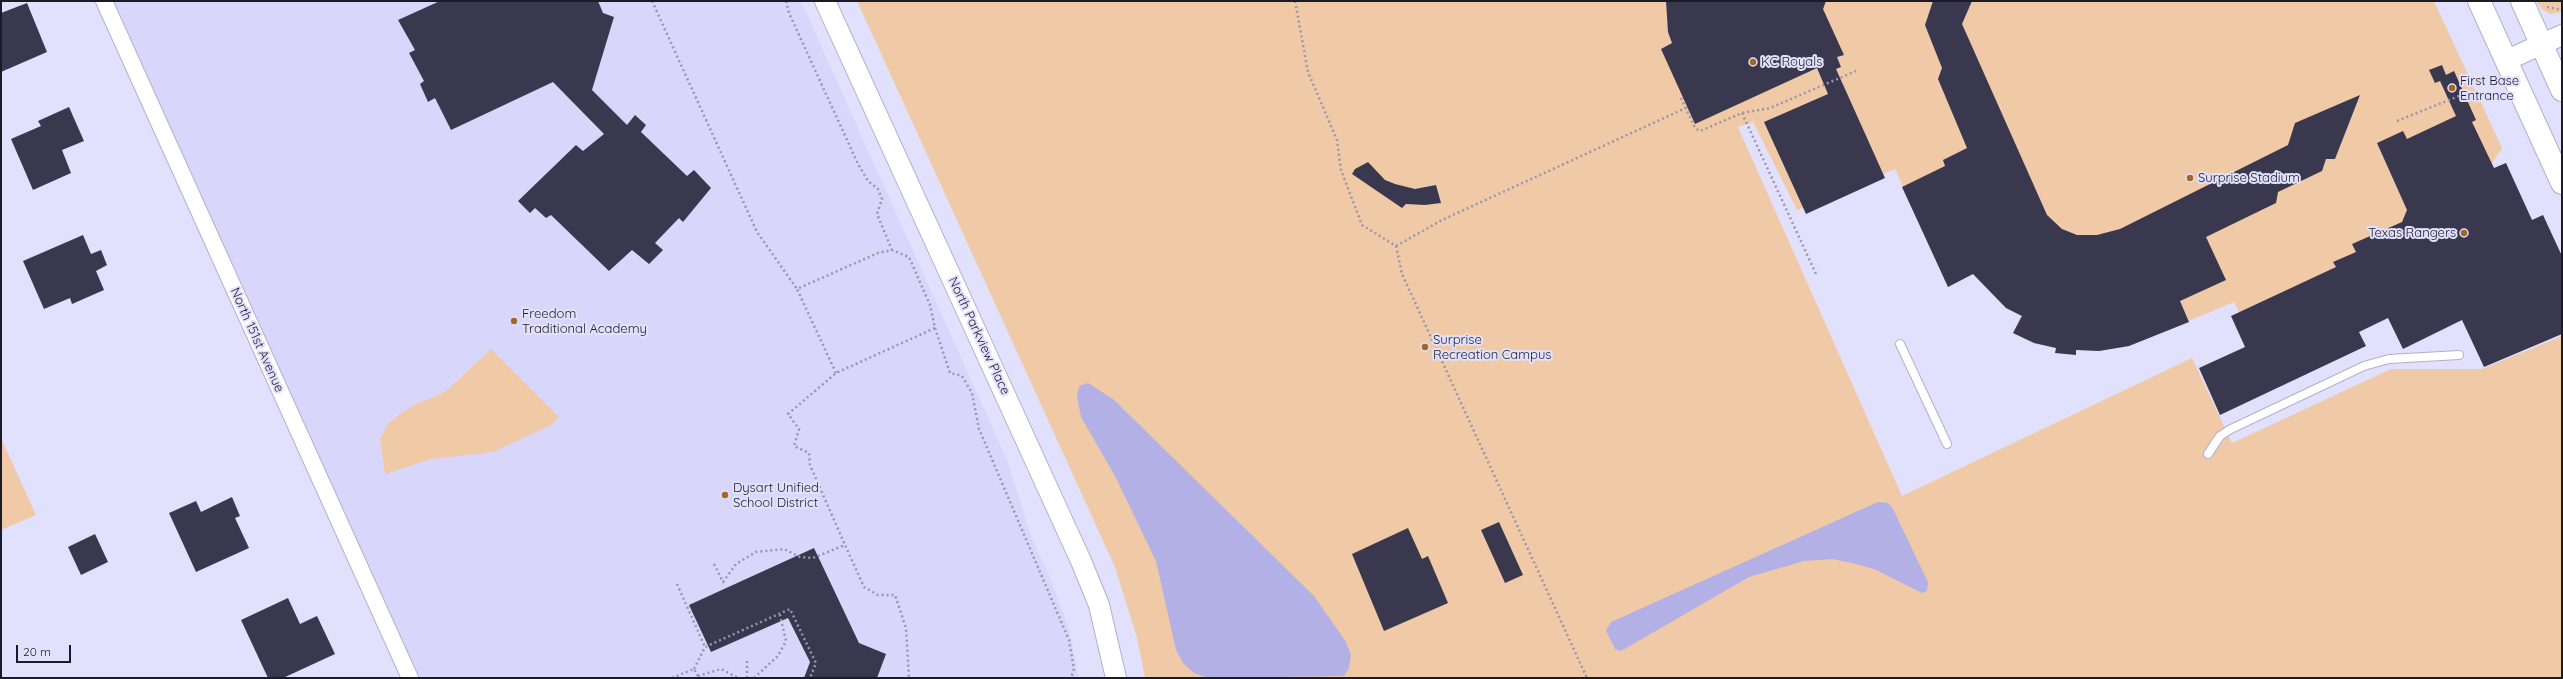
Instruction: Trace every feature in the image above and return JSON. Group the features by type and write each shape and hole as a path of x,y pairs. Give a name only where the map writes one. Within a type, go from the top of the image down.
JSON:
{"main road":[{"path":"2479,1 2562,183"},
{"path":"2522,1 2562,90"}],"street":[{"name":"North 151st Avenue","path":"104,1 410,678"},
{"name":"North Parkview Place","path":"825,1 1082,561 1099,605 1116,678"},
{"path":"2507,60 2562,35"}],"lane":[{"path":"1900,344 1947,444"},
{"path":"2208,454 2220,436 2230,429 2364,366 2389,359 2459,355"}],"path":[{"path":"652,1 757,232 797,289 836,373"},
{"path":"786,1 789,13 858,164 868,181 878,189 882,199 877,214 892,250"},
{"path":"1295,1 1308,72 1337,140 1341,170 1362,224 1396,246 1402,274 1587,678"},
{"path":"2543,6 2562,10"},
{"path":"1681,98 1687,108 1695,128 1700,131 1742,113 1770,108 1856,71"},
{"path":"2396,121 2464,94"},
{"path":"1396,246 1442,220 1687,108"},
{"path":"1742,113 1816,274"},
{"path":"797,289 878,253 892,250 909,257 930,305 935,328 950,373 962,376 972,393 979,429 1069,640 1074,669 1071,678"},
{"path":"909,678 906,628 894,595 878,595 864,587 844,545 810,465 809,453 794,446 799,429 788,414 836,373 935,328"},
{"path":"714,564 723,582 736,564 756,552 784,549 800,557 813,558 844,545"},
{"path":"677,584 705,647"},
{"path":"672,678 694,668 705,647 780,615 790,609 816,664 810,678"},
{"path":"754,678 778,656 786,641 780,615"},
{"path":"747,660 747,678"},
{"path":"694,668 698,677 721,669 738,678"}],"shaded area":[{"path":"112,1 801,1 1007,460 1032,539 1049,575 1069,628 1079,678 420,678"},
{"name":"Surprise Recreation Campus","path":"857,1 2434,1 2502,148 2418,275 2258,352 2234,302 2129,346 2099,351 2056,348 2034,343 2013,333 2021,316 2006,308 1973,274 1948,287 1895,169 1797,210 1753,122 1738,127 1902,496 2192,358 2232,443 2391,369 2482,369 2562,336 2562,678 1145,678 1137,638 1115,567"},
{"path":"2536,1 2562,1 2562,12 2550,14 2542,9"},
{"path":"491,349 559,417 551,425 493,452 432,459 385,474 380,439 388,424 401,413 416,404 445,392"},
{"path":"1088,383 1113,399 1314,596 1346,642 1351,655 1349,668 1344,676 1208,678 1194,673 1183,663 1176,650 1156,561 1115,476 1081,417 1077,396 1079,386"},
{"path":"1,438 36,515 1,530"},
{"path":"1878,502 1888,503 1893,509 1928,582 1927,591 1922,593 1874,569 1852,563 1832,559 1804,561 1749,577 1621,651 1615,649 1606,631 1611,622"}],"building":[{"path":"440,1 598,1 603,13 614,17 592,90 627,125 635,115 646,125 641,132 687,176 694,170 711,188 683,222 679,218 655,243 663,250 649,264 632,250 609,271 551,215 546,218 535,208 530,213 518,201 576,145 583,151 604,134 553,82 451,130 435,98 428,102 420,84 424,81 409,53 415,50 398,20"},
{"name":"KC Royals","path":"1666,1 1826,1 1823,9 1844,55 1837,57 1841,67 1836,69 1885,178 1806,214 1764,122 1828,94 1817,68 1695,124 1661,49 1672,43 1668,32"},
{"path":"1933,1 1972,1 1962,24 2047,215 2062,229 2077,235 2097,235 2120,229 2288,145 2295,123 2360,95 2335,159 2326,159 2322,171 2278,192 2276,203 2206,237 2226,280 2180,301 2189,322 2129,346 2099,351 2076,350 2076,355 2055,353 2056,348 2034,343 2013,333 2022,316 2006,308 1973,274 1948,287 1902,187 1945,166 1943,160 1967,148 1938,79 1942,68 1925,25"},
{"path":"27,3 47,52 1,72 1,13"},
{"name":"Texas Rangers","path":"2442,65 2446,75 2454,71 2476,120 2472,122 2494,168 2506,163 2532,220 2543,215 2562,256 2562,334 2484,367 2462,320 2403,349 2388,318 2359,332 2366,346 2220,415 2199,368 2245,347 2231,316 2336,267 2333,262 2356,252 2352,244 2402,222 2407,210 2377,143 2403,131 2407,139 2456,116 2440,81 2435,83 2429,70"},
{"path":"69,107 84,141 62,150 71,173 33,190 11,139 41,126 38,121"},
{"path":"1368,162 1385,180 1395,184 1415,189 1436,185 1441,203 1425,205 1406,204 1402,208 1352,174 1355,169"},
{"path":"83,235 91,254 101,250 107,265 96,271 104,290 72,304 70,298 44,309 23,261"},
{"path":"232,497 240,516 235,518 249,548 196,572 169,513 196,501 201,512"},
{"path":"1499,522 1523,575 1505,583 1481,530"},
{"path":"1408,528 1422,559 1428,556 1448,603 1384,631 1352,554"},
{"path":"95,534 108,562 81,575 68,547"},
{"path":"814,548 859,643 886,654 877,678 804,678 810,662 788,618 711,652 689,605"},
{"path":"288,598 300,624 317,616 335,654 283,678 268,678 241,620"}],"place":[{"name":"KC Royals","path":"1753,62"},
{"name":"First Base Entrance","path":"2452,88"},
{"name":"Surprise Stadium","path":"2190,178"},
{"name":"Texas Rangers","path":"2464,233"},
{"name":"Freedom Traditional Academy","path":"514,321"},
{"name":"Surprise Recreation Campus","path":"1425,347"},
{"name":"Dysart Unified School District","path":"725,495"}]}
